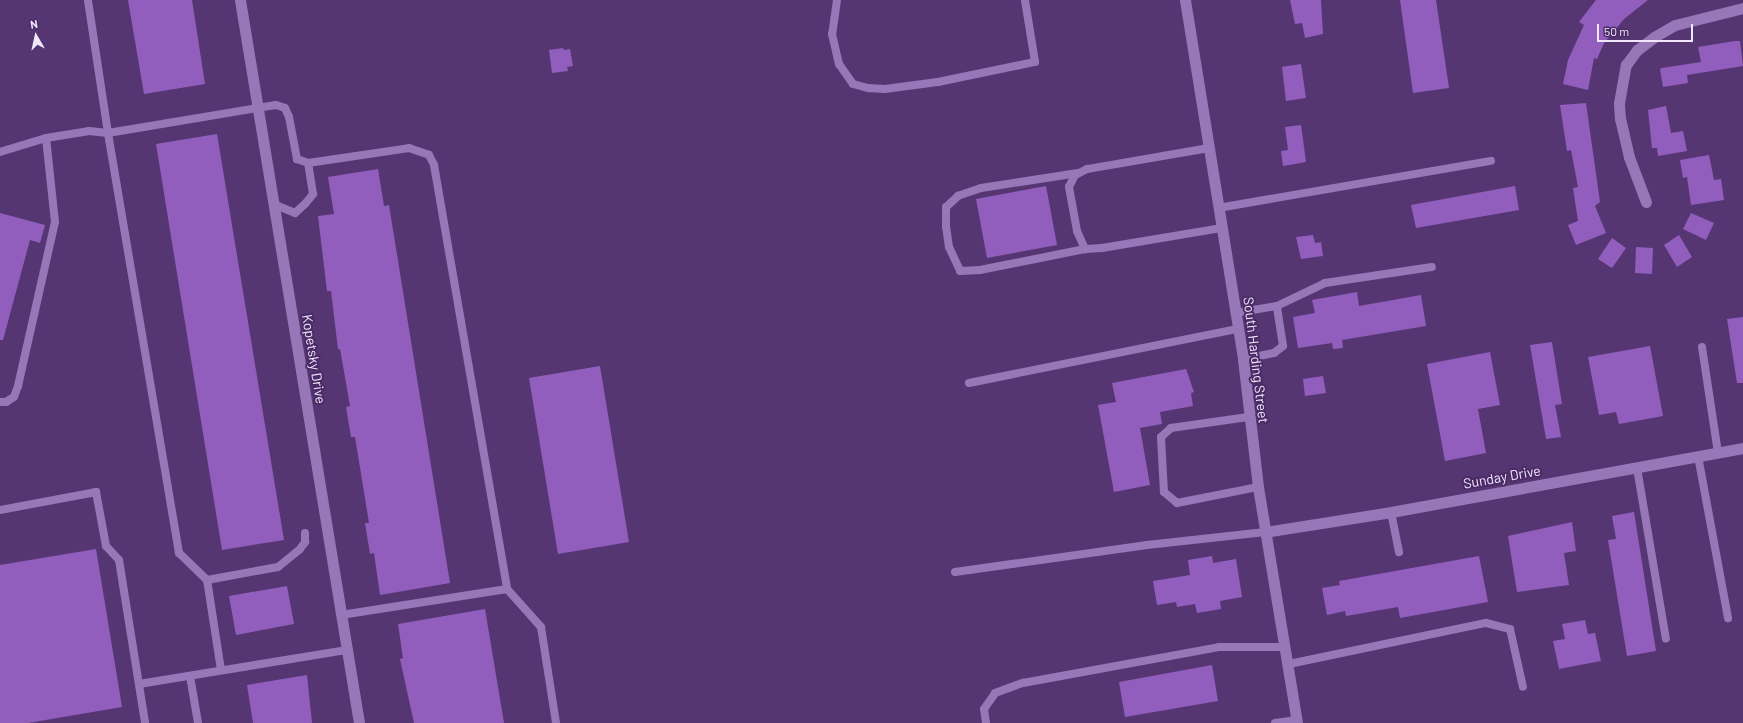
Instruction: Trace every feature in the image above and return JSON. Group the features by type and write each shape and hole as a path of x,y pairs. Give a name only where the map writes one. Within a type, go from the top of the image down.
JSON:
{"street":[{"name":"Kopetsky Drive","path":"240,0 358,723"},
{"name":"South Harding Street","path":"1185,0 1243,359 1248,417 1258,487 1289,664 1297,722"},
{"path":"1646,202 1629,157 1620,119 1619,103 1626,65 1637,50 1654,36 1675,25 1743,8"},
{"name":"Sunday Drive","path":"1265,532 1391,512 1743,448"}],"lane":[{"path":"88,0 108,133 179,553 207,580 221,670"},
{"path":"836,0 832,34 838,64 853,84 868,88 885,88 938,82 1035,62 1025,0"},
{"path":"0,152 46,138 90,131 108,133 276,105 284,108 297,159 308,163 409,148 429,155 434,164 507,589 541,627 556,723"},
{"path":"0,402 6,402 14,397 18,386 55,222 46,138"},
{"path":"1085,249 1077,231 1069,187 1074,175 1087,169 1208,148"},
{"path":"1218,208 1491,161"},
{"path":"273,204 295,213 305,204 312,194 308,163"},
{"path":"1079,173 982,188 958,196 946,207 946,226 949,246 960,271 980,270 1085,249 1102,248 1222,228"},
{"path":"1235,313 1277,306 1325,283 1432,267"},
{"path":"1243,359 1274,353 1283,346 1277,306"},
{"path":"968,383 1238,330"},
{"path":"1702,347 1718,453"},
{"path":"1248,417 1171,428 1160,437 1164,492 1177,503 1258,487"},
{"path":"1698,456 1728,618"},
{"path":"1637,468 1666,639"},
{"path":"0,510 96,492 106,546 119,560 144,723"},
{"path":"1391,512 1399,552"},
{"path":"955,572 1147,545 1265,532"},
{"path":"207,580 278,567 300,550 305,542 305,534"},
{"path":"341,615 507,589"},
{"path":"1289,664 1486,624 1510,628 1523,687"},
{"path":"986,723 984,709 995,693 1023,683 1219,647 1286,646"},
{"path":"139,684 347,650"},
{"path":"190,676 198,723"},
{"path":"1275,723 1297,722"}],"building":[{"path":"128,0 192,0 205,84 144,94"},
{"path":"1290,0 1321,0 1323,34 1305,38 1302,23 1295,24"},
{"path":"1400,0 1436,0 1449,88 1413,93"},
{"path":"1596,0 1648,0 1624,19 1604,43 1597,59 1594,58 1588,90 1563,84 1568,60 1584,25 1579,22"},
{"path":"1740,41 1743,66 1687,75 1688,83 1663,87 1660,69 1701,62 1698,47"},
{"path":"563,48 564,50 570,49 573,66 567,67 568,71 552,73 549,50"},
{"path":"1301,64 1306,98 1286,101 1282,67"},
{"path":"1586,103 1600,202 1595,206 1606,233 1576,245 1568,225 1578,221 1573,188 1578,187 1571,150 1567,151 1560,105"},
{"path":"1666,106 1671,133 1683,131 1687,151 1658,156 1657,148 1652,148 1648,110"},
{"path":"1301,125 1306,162 1283,166 1281,151 1288,150 1285,127"},
{"path":"217,134 284,540 222,550 156,144"},
{"path":"1709,155 1714,180 1721,179 1724,200 1691,205 1687,177 1683,178 1680,160"},
{"path":"378,169 384,206 389,205 450,583 380,595 374,553 370,554 365,523 369,523 355,437 351,437 346,407 350,406 340,349 338,349 331,291 327,291 318,216 334,214 328,177"},
{"path":"1046,186 1057,245 987,258 976,199"},
{"path":"1515,186 1519,210 1416,228 1411,205"},
{"path":"0,213 45,225 40,243 30,240 3,340 0,340"},
{"path":"1691,213 1714,223 1706,240 1683,229"},
{"path":"1313,235 1315,243 1321,242 1323,256 1301,259 1296,237"},
{"path":"1679,235 1692,257 1677,267 1664,245"},
{"path":"1612,238 1626,248 1612,268 1598,259"},
{"path":"1636,247 1653,248 1652,274 1635,273"},
{"path":"1357,292 1359,306 1421,295 1426,326 1342,340 1343,348 1333,349 1332,343 1298,348 1293,317 1315,313 1312,300"},
{"path":"1743,317 1743,383 1737,383 1727,319"},
{"path":"1552,342 1562,404 1555,405 1561,437 1546,439 1530,345"},
{"path":"1650,346 1663,416 1619,424 1616,412 1599,415 1588,357"},
{"path":"1490,352 1500,405 1478,409 1486,453 1445,461 1427,364"},
{"path":"600,366 629,542 558,554 529,378"},
{"path":"1186,369 1194,392 1191,393 1193,406 1160,412 1162,424 1140,428 1150,485 1114,492 1098,405 1116,402 1112,383"},
{"path":"1323,376 1326,393 1305,396 1303,379"},
{"path":"1634,512 1656,651 1627,656 1608,540 1616,539 1612,516"},
{"path":"1572,522 1576,551 1564,553 1569,585 1517,592 1508,536"},
{"path":"96,549 122,707 28,723 0,723 0,565"},
{"path":"1212,556 1213,563 1236,559 1242,597 1220,601 1221,609 1197,613 1195,604 1177,607 1176,602 1157,605 1153,581 1190,575 1188,560"},
{"path":"1479,556 1488,602 1400,618 1398,607 1346,616 1345,611 1327,615 1322,588 1340,585 1339,581"},
{"path":"287,586 294,624 236,635 229,596"},
{"path":"485,609 504,723 414,723 400,659 403,658 398,624"},
{"path":"1585,620 1588,634 1595,633 1601,661 1559,669 1553,641 1565,639 1562,624"},
{"path":"1212,665 1218,701 1125,717 1119,682"},
{"path":"307,675 312,723 253,723 247,685"}]}
